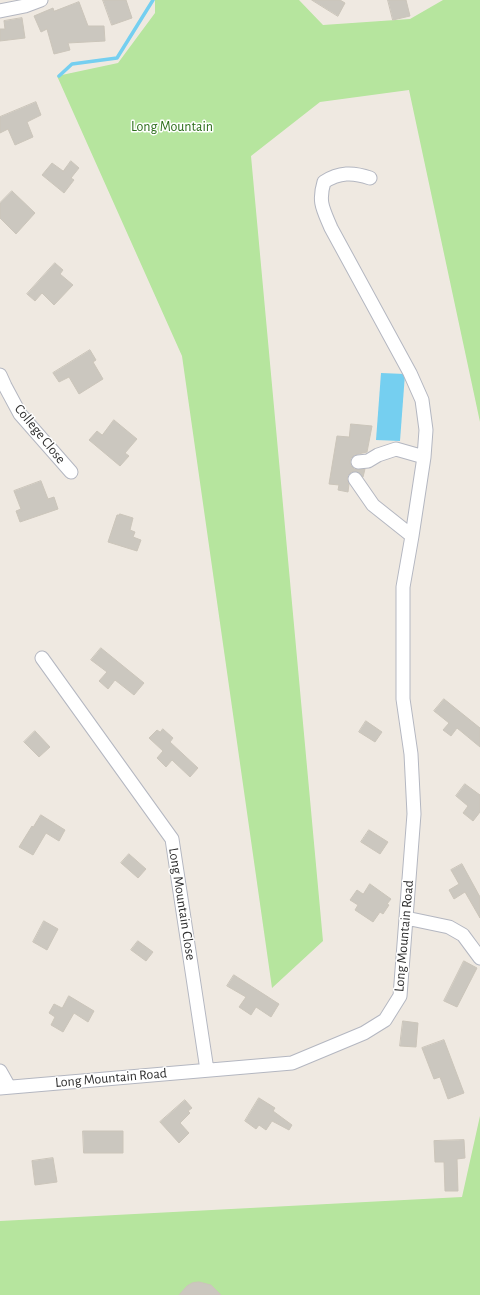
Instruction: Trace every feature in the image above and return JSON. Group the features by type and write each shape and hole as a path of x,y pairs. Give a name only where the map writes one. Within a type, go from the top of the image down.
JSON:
{"street":[{"path":"0,11 25,6 41,0"},
{"name":"Long Mountain Road","path":"5,1087 292,1063 364,1033 385,1020 400,996 414,814 411,754 403,699 403,587 424,457 426,430 422,400 410,373 331,228 322,208 320,194 324,182 331,177 342,174 357,173 370,178"},
{"name":"College Close","path":"0,375 20,414 71,472"},
{"path":"358,462 368,461 378,455 396,449 424,457"},
{"path":"355,479 373,505 412,536"},
{"name":"Long Mountain Close","path":"42,658 172,839 207,1070"},
{"path":"406,918 449,927 463,935 480,958"},
{"path":"0,1071 5,1087"}],"green space":[{"name":"Long Mountain","path":"155,0 299,0 323,25 410,19 443,0 480,0 480,422 409,90 320,102 251,156 323,941 272,988 182,356 57,76 118,63 155,13"},
{"path":"480,1116 480,1295 0,1295 0,1221 462,1197"}],"water":[{"path":"381,373 405,374 400,441 376,440"}],"building":[{"path":"103,0 126,0 132,18 112,25"},
{"path":"312,0 340,0 345,3 338,16"},
{"path":"388,0 406,0 410,16 393,20"},
{"path":"79,2 88,26 104,26 105,41 68,43 70,50 54,54 47,29 41,32 34,16 53,8 54,11"},
{"path":"22,18 25,38 0,41 0,29 5,29 4,21"},
{"path":"36,102 41,115 27,122 33,137 15,145 8,129 0,133 0,117"},
{"path":"71,161 79,168 71,178 74,180 64,193 42,175 52,163 63,171"},
{"path":"12,191 35,213 16,234 0,218 0,203"},
{"path":"55,263 63,270 60,274 73,285 54,305 42,293 35,301 27,294"},
{"path":"90,350 96,360 93,362 103,379 79,394 69,377 59,382 53,373"},
{"path":"114,420 137,439 125,453 129,456 120,466 89,440 97,431 102,435"},
{"path":"351,424 372,426 367,452 354,455 350,462 354,469 365,469 363,477 358,472 351,472 348,475 348,492 338,490 339,485 329,484 337,436 349,437"},
{"path":"41,481 48,499 54,497 58,509 20,522 16,511 21,509 14,491"},
{"path":"120,514 133,518 130,530 135,532 133,537 141,540 137,551 108,542 117,515"},
{"path":"101,648 144,683 134,695 115,680 108,689 99,681 107,672 91,660"},
{"path":"444,699 480,728 480,747 457,728 451,736 443,730 449,723 434,711"},
{"path":"366,721 382,732 375,742 359,732"},
{"path":"163,729 173,738 170,742 198,768 190,777 172,760 166,767 157,758 163,751 149,738 157,730 160,732"},
{"path":"35,731 50,747 39,757 24,742"},
{"path":"465,784 480,795 480,812 473,821 463,813 468,806 456,796"},
{"path":"41,815 65,830 59,841 46,833 33,855 19,847"},
{"path":"369,830 388,842 380,854 361,842"},
{"path":"129,854 146,869 138,878 121,863"},
{"path":"462,864 480,897 480,918 465,892 454,899 449,890 459,884 451,870"},
{"path":"370,884 391,899 383,914 380,912 373,922 355,910 358,905 350,900 357,890 363,894"},
{"path":"44,921 58,929 47,950 33,942"},
{"path":"138,941 153,952 146,961 131,950"},
{"path":"464,961 477,968 457,1007 444,1001"},
{"path":"234,975 279,1004 271,1017 256,1007 251,1015 239,1007 246,997 227,986"},
{"path":"69,996 94,1011 88,1022 74,1013 63,1032 51,1025 55,1017 49,1013 54,1004 62,1008"},
{"path":"403,1021 418,1023 416,1047 400,1046"},
{"path":"444,1040 464,1093 448,1099 440,1077 434,1079 422,1048"},
{"path":"259,1098 275,1108 273,1111 292,1125 289,1130 272,1121 266,1130 259,1125 256,1129 245,1121"},
{"path":"185,1100 192,1108 188,1111 190,1113 180,1123 189,1133 179,1143 160,1122"},
{"path":"83,1131 123,1131 123,1153 84,1153"},
{"path":"464,1140 465,1158 457,1159 458,1191 445,1191 444,1162 435,1162 434,1141"},
{"path":"53,1158 57,1182 35,1185 32,1161"},
{"path":"199,1282 211,1285 221,1295 179,1295 187,1286 192,1283"}],"waterway":[{"path":"59,76 72,64 117,58 153,0"}]}
